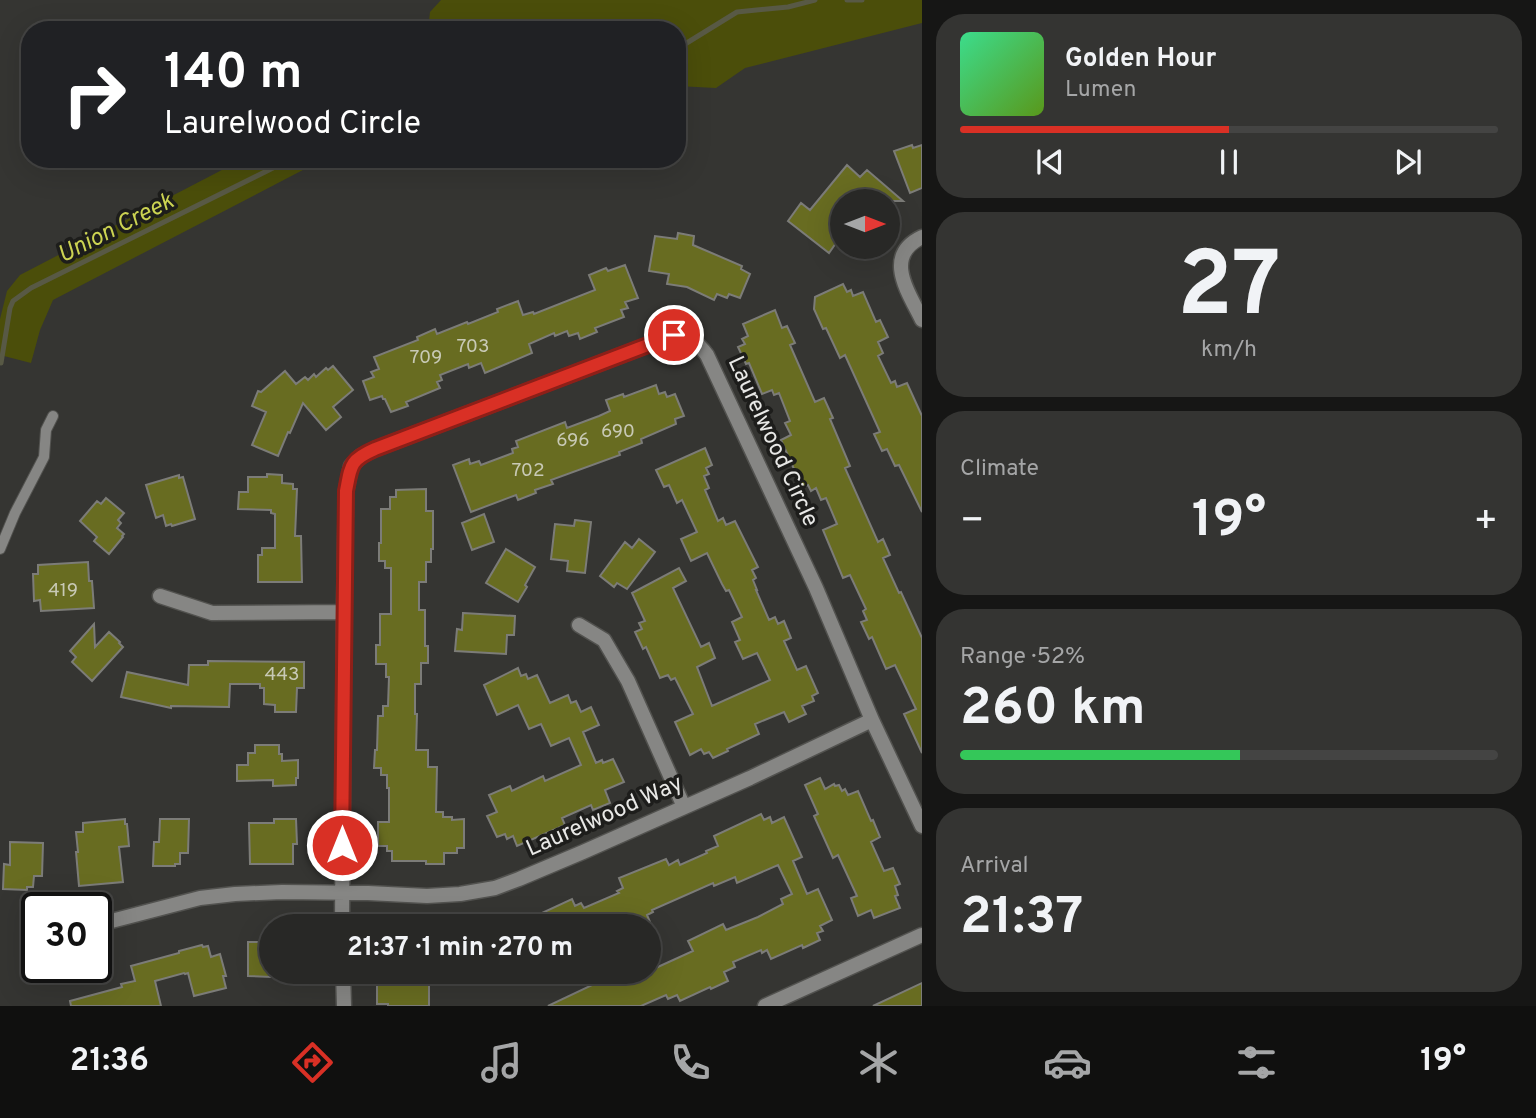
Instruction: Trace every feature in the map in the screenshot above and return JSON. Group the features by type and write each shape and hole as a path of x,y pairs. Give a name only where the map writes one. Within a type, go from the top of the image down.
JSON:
{"street":[{"path":"922,237 908,247 900,270 922,320"},
{"name":"Laurelwood Circle","path":"342,914 346,491 351,466 361,456 674,335 695,341 707,355 816,588 872,720 922,826"},
{"path":"160,596 212,613 344,612"},
{"path":"579,625 604,640 628,681 684,807"},
{"name":"Laurelwood Way","path":"112,921 200,898 235,894 282,892 427,896 495,888 550,867 750,778 872,720"},
{"path":"765,1006 922,935"},
{"path":"343,984 344,1006"}],"lane":[{"path":"0,549 44,457 47,430 53,416"}],"shaded area":[{"path":"441,0 922,0 922,23 745,68 716,88 686,86 686,21 429,21 430,12"},
{"path":"226,168 307,168 53,300 40,330 31,363 0,355 0,319 7,291 20,275"}],"building":[{"path":"912,145 913,148 922,145 922,188 910,193 894,151"},
{"path":"847,165 860,177 867,170 889,189 830,189 829,253 788,221 801,203 810,210"},
{"path":"678,233 694,236 693,245 742,266 741,269 750,274 740,298 729,294 727,298 717,294 714,300 687,287 667,284 669,274 649,271 655,236 677,239"},
{"path":"625,265 638,298 625,302 628,308 621,310 624,317 595,328 597,332 580,339 578,333 569,336 567,331 555,336 554,333 529,344 532,353 485,373 481,363 469,368 468,364 440,375 442,380 437,382 440,388 406,402 408,406 391,412 382,396 370,400 363,381 374,377 371,372 379,369 374,357 418,340 417,337 435,329 437,334 467,322 468,324 518,301 523,315 534,314 595,290 589,275 606,268 608,271"},
{"path":"843,284 847,292 851,290 853,296 863,292 876,322 880,320 888,337 878,342 883,353 878,356 891,383 895,381 897,387 907,383 922,416 922,512 899,465 895,466 887,449 882,451 874,434 880,432 845,355 840,358 814,309 815,297"},
{"path":"775,310 782,328 787,326 795,343 790,345 815,402 824,398 833,418 830,419 850,466 845,468 878,542 883,539 890,555 883,558 922,638 922,753 904,714 916,709 895,665 886,669 872,637 869,639 861,622 867,620 863,611 866,609 850,575 843,578 823,530 837,524 826,498 821,500 816,488 811,491 808,485 802,487 781,440 791,435 785,423 790,421 779,393 774,395 772,390 762,394 749,363 746,364 738,347 745,344 742,339 748,336 743,324"},
{"path":"333,366 353,390 333,407 341,417 326,430 303,403 278,456 252,445 266,412 252,406 258,391 261,392 285,371 296,384 305,377 308,380 314,374 316,377 326,368 328,370"},
{"path":"656,385 659,394 665,392 667,397 675,394 684,416 675,419 676,424 641,439 642,443 619,452 620,455 551,480 553,484 535,490 536,493 518,500 516,495 471,512 453,465 469,459 470,464 479,461 481,465 513,453 512,449 518,447 516,441 565,422 567,428 599,416 610,411 606,400 623,394 624,397"},
{"path":"705,448 712,465 706,468 709,474 704,476 709,488 705,490 718,521 723,518 726,525 735,521 758,567 752,570 756,578 753,580 769,620 775,617 778,624 784,621 791,638 784,641 797,670 806,666 818,693 812,696 814,701 802,706 806,714 789,722 784,712 755,724 759,734 713,758 709,752 704,754 701,749 690,755 675,722 693,714 675,678 671,680 668,675 660,678 646,647 643,649 635,632 642,629 639,623 645,621 632,593 679,568 686,581 673,588 701,647 709,643 715,658 697,667 712,706 770,680 757,653 743,659 735,642 740,640 732,622 742,617 707,553 691,561 681,539 697,532 682,500 677,503 669,485 664,487 656,470"},
{"path":"267,474 282,475 282,483 293,484 293,489 297,489 295,536 301,536 302,582 258,582 258,555 262,555 262,548 275,548 275,514 271,513 271,510 238,509 239,492 248,492 248,477 267,477"},
{"path":"179,475 179,478 183,477 195,519 166,526 163,515 156,518 146,485"},
{"path":"426,489 426,511 433,511 433,549 431,562 426,562 426,582 419,582 419,610 425,610 428,663 421,663 421,684 415,684 416,750 428,750 428,767 437,767 436,812 443,812 443,817 452,817 452,820 464,819 464,848 457,848 457,853 444,853 444,864 392,861 392,851 387,851 387,846 378,846 378,822 389,822 389,788 387,775 381,775 381,768 374,768 378,716 383,716 383,706 388,706 389,677 386,677 386,664 376,664 376,645 380,645 380,614 391,614 391,568 385,568 385,561 379,561 381,509 390,509 390,497 396,497 396,490"},
{"path":"106,498 124,513 118,520 121,523 117,528 124,534 123,537 109,554 94,541 97,537 80,521 97,501 101,504"},
{"path":"484,514 494,542 472,550 462,523"},
{"path":"575,520 591,522 585,573 567,571 568,561 551,559 555,524 574,526"},
{"path":"639,539 655,552 627,589 617,583 614,587 600,576 625,542 632,548"},
{"path":"506,549 535,567 518,602 486,583"},
{"path":"88,562 94,608 41,611 40,600 34,601 33,574 38,574 38,565"},
{"path":"463,613 515,616 514,635 507,635 506,654 455,651 457,629 462,630"},
{"path":"94,624 95,647 109,632 123,647 92,681 72,662 76,657 70,651"},
{"path":"208,661 304,662 304,688 297,688 296,712 275,712 275,705 264,704 264,688 260,688 260,684 230,684 229,707 171,708 121,697 127,672 188,685 189,665 208,665"},
{"path":"518,668 521,676 526,674 528,679 537,675 550,703 568,695 571,703 576,701 581,712 591,707 599,725 583,732 596,763 613,759 624,782 605,790 610,803 593,810 591,805 562,818 565,825 517,846 513,836 507,839 505,834 497,837 487,816 497,812 489,795 510,786 512,791 543,776 545,781 581,765 569,738 551,746 541,724 529,729 518,705 497,715 484,685"},
{"path":"255,745 279,745 282,761 298,760 296,785 273,786 273,780 237,781 237,765 248,765 248,753 255,753"},
{"path":"820,778 825,789 834,784 839,785 842,791 845,789 848,795 858,791 880,837 871,842 884,871 893,868 900,884 895,886 898,895 895,896 900,908 874,918 871,910 858,916 851,898 857,896 838,855 833,858 814,816 818,814 805,785"},
{"path":"761,814 764,820 770,817 772,823 784,817 802,857 793,861 807,894 818,889 832,920 820,926 823,931 817,933 820,940 771,959 767,950 762,953 761,950 733,962 735,967 724,972 728,981 680,1001 677,995 668,999 666,995 641,1006 548,1006 594,984 661,984 661,966 693,951 688,941 723,924 726,930 758,917 783,904 781,899 792,894 778,865 737,883 735,877 714,886 713,883 652,910 649,914 540,914 572,899 575,906 581,903 584,908 619,893 617,891 623,888 619,878 666,859 669,865 678,860 680,865 718,846 714,836"},
{"path":"125,819 129,846 119,847 123,882 79,886 76,832 83,832 83,823"},
{"path":"160,819 189,819 188,853 180,853 180,864 175,866 153,866 154,842 159,842"},
{"path":"274,819 296,819 297,844 293,844 293,864 250,864 249,823 274,823"},
{"path":"10,842 43,843 42,876 34,876 33,887 27,887 27,890 3,889 4,864 10,865"},
{"path":"248,942 259,942 259,976 248,976"},
{"path":"202,945 208,946 211,957 220,954 226,988 194,996 188,973 184,973 155,981 161,1006 71,1006 70,1001 135,981 131,966"},
{"path":"922,983 922,1006 873,1006"},
{"path":"377,985 429,985 429,1006 377,1004"}],"waterway":[{"name":"Union Creek","path":"686,43 737,12 788,7 815,0"},
{"name":"Union Creek","path":"847,0 862,0"},
{"name":"Union Creek","path":"1,363 10,308 13,301 31,288 273,168"}],"route":[{"path":"342,845 346,491 351,466 361,456 375,449 674,335"}]}
